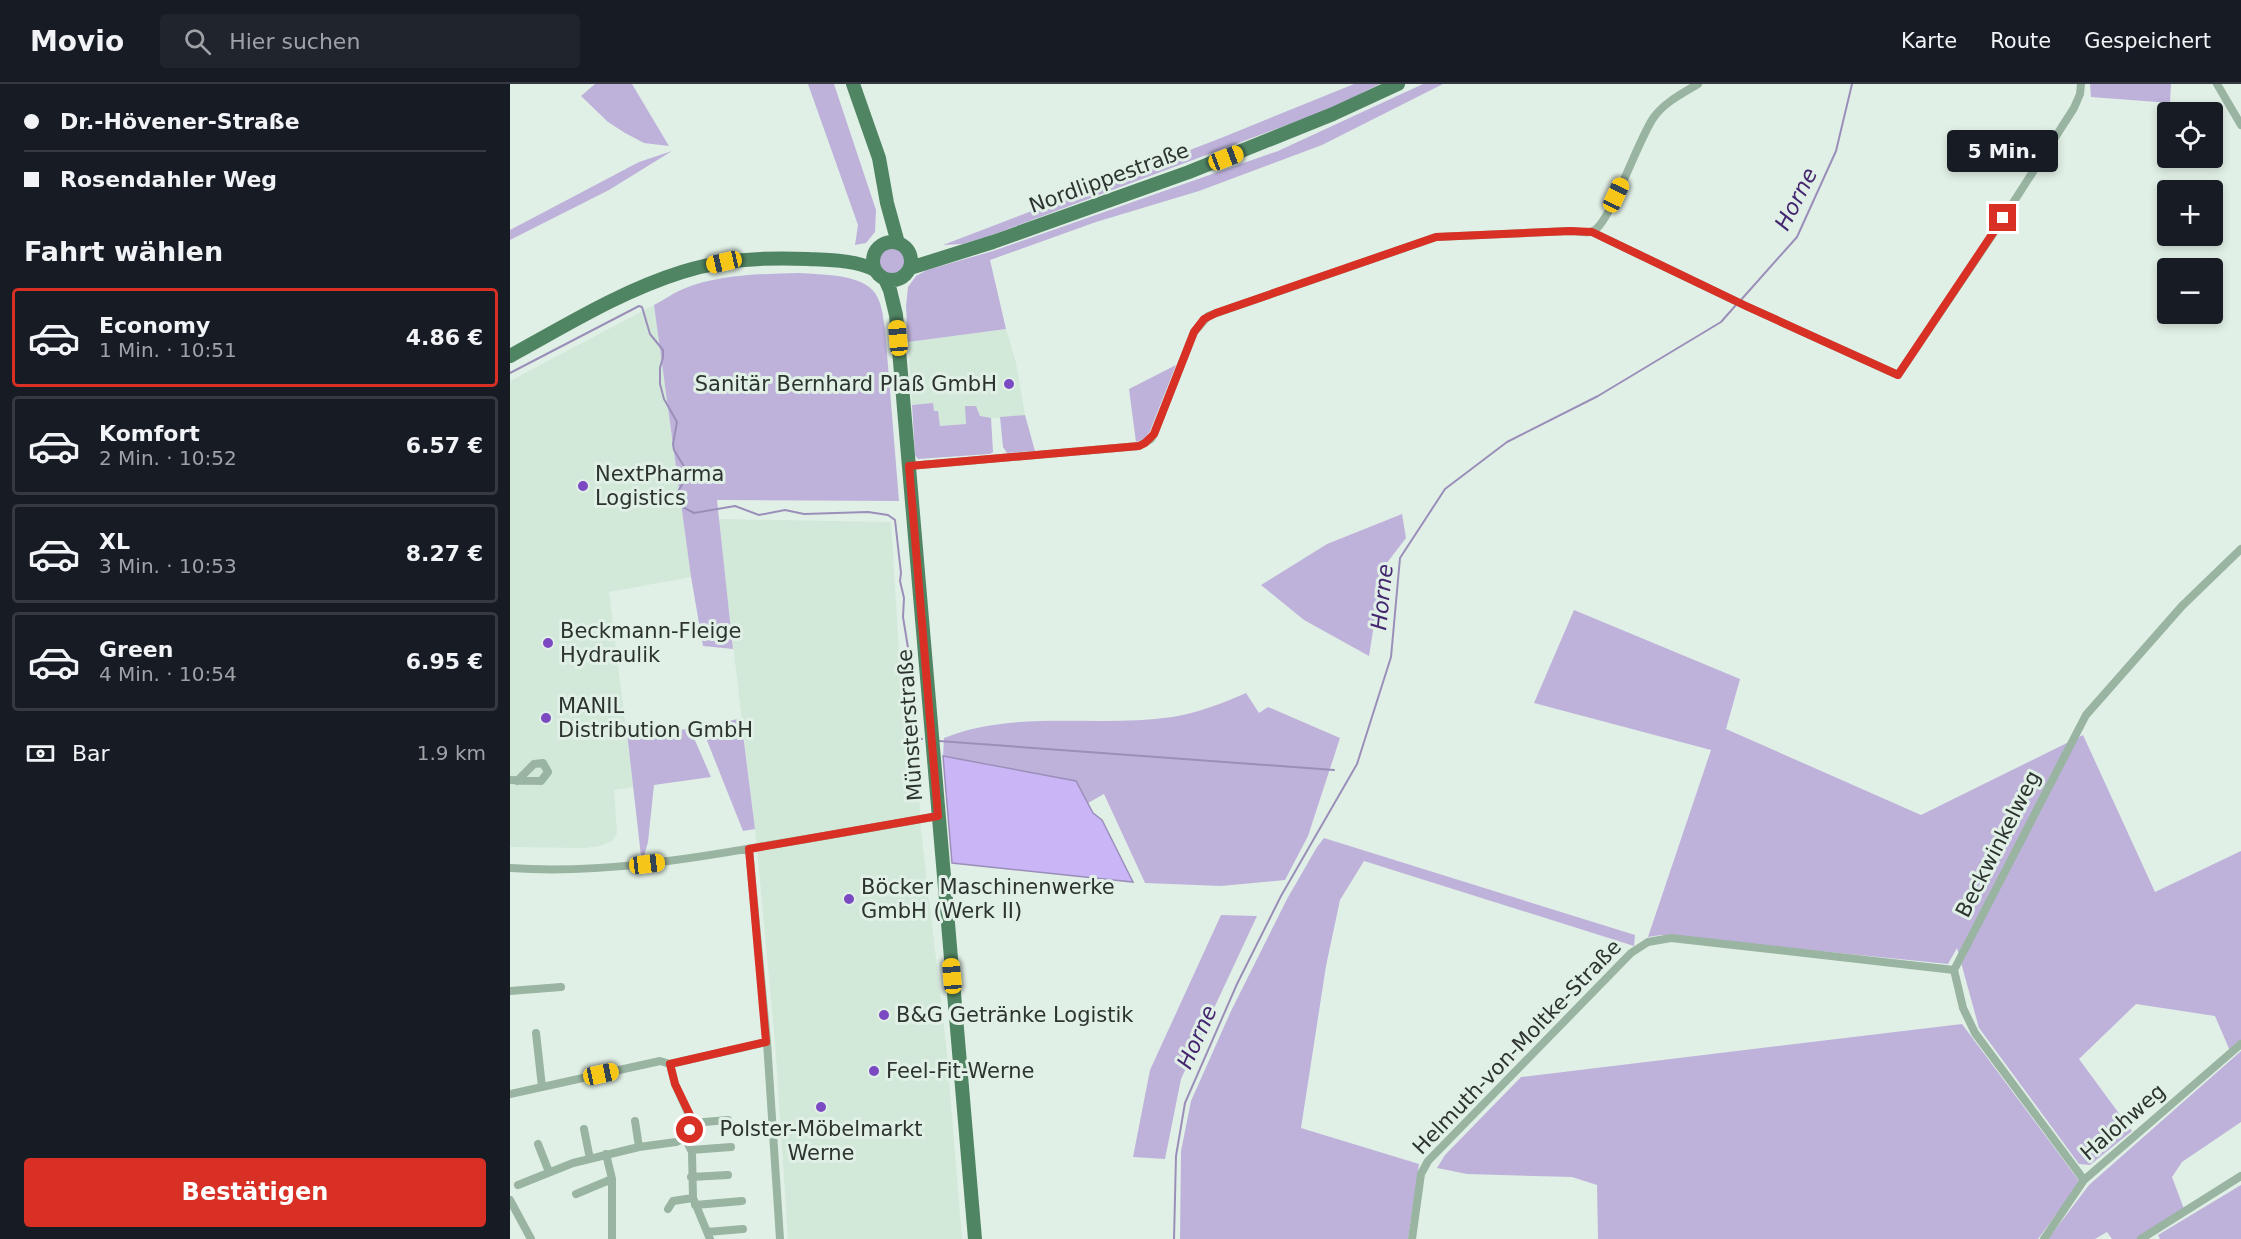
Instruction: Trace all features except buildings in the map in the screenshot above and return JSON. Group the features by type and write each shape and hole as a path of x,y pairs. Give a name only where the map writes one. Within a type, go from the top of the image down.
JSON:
{"main road":[{"path":"510,356 621,297 683,272 724,262 769,257 828,260 861,265 893,280 906,273 904,248 887,204 879,158 853,84"},
{"name":"Nordlippestraße","path":"906,273 1199,168 1333,114 1398,84"},
{"path":"880,274 873,261 885,238 887,204"},
{"path":"828,260 860,257 887,243 904,248"},
{"name":"Nordlippestraße","path":"904,248 923,254 965,250"},
{"name":"Münsterstraße","path":"896,315 906,273"},
{"name":"Münsterstraße","path":"880,274 890,290 896,315 975,1239"}],"street":[{"path":"1592,232 1608,213 1654,116 1667,103 1698,84"},
{"path":"909,466 1139,446 1154,434 1194,332 1208,316 1436,237 1592,232 1746,306 1898,375 2074,108 2080,94 2081,84"},
{"path":"2217,84 2241,124"},
{"name":"Beckwinkelweg","path":"1954,970 2086,715 2182,606 2241,549"},
{"path":"510,868 637,866 938,816"},
{"path":"749,849 780,1239"},
{"name":"Helmuth-von-Moltke-Straße","path":"1412,1239 1421,1174 1428,1161 1631,953 1648,942 1671,938 1954,970"},
{"path":"1954,970 1963,1008 1975,1033 2084,1180"},
{"path":"510,991 561,987"},
{"path":"536,1033 542,1087"},
{"path":"510,1094 660,1061 670,1064 766,1042"},
{"name":"Halohweg","path":"2044,1239 2084,1180 2241,1044"},
{"path":"518,1185 549,1172 606,1154 676,1142 685,1138 692,1123 689,1111 675,1084 670,1064"},
{"path":"692,1123 728,1120"},
{"path":"635,1121 639,1147"},
{"path":"584,1129 590,1159"},
{"path":"685,1138 691,1150 694,1201 709,1235 744,1229"},
{"path":"538,1144 549,1172"},
{"path":"691,1150 731,1147"},
{"path":"606,1154 612,1179 612,1239"},
{"path":"691,1177 728,1175"},
{"path":"2141,1239 2241,1176"},
{"path":"576,1194 612,1179"},
{"path":"510,1200 531,1239"},
{"path":"668,1209 673,1201 742,1201"}],"shaded area":[{"path":"595,84 632,84 669,146 644,143 608,122 581,96"},
{"path":"808,84 834,84 876,210 875,232 866,243 855,245 858,225"},
{"path":"1354,84 1380,84 1332,108 992,235 962,244 943,245 1221,138"},
{"path":"1423,84 1443,84 1322,145 1199,191 1096,222 990,260 1006,329 908,342 906,306 908,287 916,276 927,270 993,251 1278,151"},
{"path":"2090,84 2171,84 2170,102 2091,97"},
{"path":"672,151 609,190 510,240 510,230 639,162"},
{"path":"892,246 903,250 907,261 903,272 892,276 881,272 877,261 881,250"},
{"path":"799,273 850,278 869,286 879,301 885,329 899,501 717,500 733,649 703,646 691,577 654,305 676,292 711,280"},
{"path":"654,305 691,577 609,592 633,787 614,790 617,833 612,841 600,846 585,848 510,847 510,381"},
{"path":"1006,329 1016,363 1025,415 986,419 966,406 966,424 939,426 938,412 934,412 933,404 912,405 908,342"},
{"path":"1176,365 1150,431 1144,439 1136,442 1129,389"},
{"path":"933,403 934,411 938,411 940,426 966,424 965,406 976,406 980,416 991,418 993,452 918,459 915,455 912,405"},
{"path":"1025,415 1035,451 1007,453 1003,447 1000,417"},
{"path":"1402,514 1406,538 1383,568 1369,656 1304,620 1261,585 1327,544"},
{"path":"718,519 891,522 900,669 916,737 921,830 946,1044 962,1239 788,1239 775,1042 756,838"},
{"path":"1574,610 1740,679 1726,729 1921,815 2083,735 2155,892 2241,851 2241,1041 2230,1051 2215,1016 2136,1004 2079,1059 2132,1131 2090,1165 2079,1164 1979,1028 1957,948 1948,964 1661,935 1648,937 1711,750 1534,703"},
{"path":"1246,693 1259,713 1268,707 1340,738 1308,836 1285,880 1221,886 1145,883 1104,794 1088,803 1076,781 943,756 944,738 971,729 1028,722 1144,720 1172,717 1201,710"},
{"path":"741,718 755,829 743,831 702,728"},
{"path":"690,729 711,777 654,785 648,842 644,856 641,856 627,733"},
{"path":"943,756 1076,781 1093,813 1102,820 1133,882 952,863"},
{"path":"1324,838 1635,935 1634,946 1364,861 1340,900 1326,966 1301,1128 1419,1164 1408,1239 1180,1239 1181,1151 1191,1101 1231,1011 1287,899"},
{"path":"1221,915 1257,916 1181,1079 1165,1159 1133,1157 1150,1070"},
{"path":"1962,1024 2080,1182 2038,1239 1598,1239 1597,1185 1572,1177 1467,1174 1437,1168 1445,1155 1521,1077"},
{"path":"2241,1051 2241,1122 2182,1162 2172,1177 2184,1209 2138,1239 2112,1239 2107,1232 2095,1239 2048,1239 2089,1185"},
{"path":"2241,1185 2241,1239 2160,1239 2158,1235"}],"waterway":[{"name":"Horne","path":"1740,301 1797,237 1836,151 1852,84"},
{"name":"Horne","path":"1174,1239 1176,1156 1185,1103 1237,984 1281,896 1357,764 1391,657 1400,558 1445,489 1507,442 1598,396 1721,322 1736,305"},
{"path":"510,373 639,306 642,307 650,334 663,350 660,384 664,399 677,422 674,450 685,468 683,483 676,499 679,505 694,513 735,506 759,515 785,510 804,514 868,512 888,515 895,520 900,581 904,598 903,617 909,654 906,662 915,695 914,717 919,738 922,739"},
{"path":"939,741 1334,770"}],"place":[{"name":"Sanitär Bernhard Plaß GmbH","path":"1009,384"},
{"name":"NextPharma Logistics","path":"583,486"},
{"name":"Beckmann-Fleige Hydraulik","path":"548,643"},
{"name":"MANIL Distribution GmbH","path":"546,718"},
{"name":"Böcker Maschinenwerke GmbH (Werk II)","path":"849,899"},
{"name":"B&G Getränke Logistik","path":"884,1015"},
{"name":"Feel-Fit-Werne","path":"874,1071"},
{"name":"Polster-Möbelmarkt Werne","path":"821,1107"}],"route":[{"path":"690,1130 692,1123 689,1111 675,1084 670,1064 766,1042 749,849 938,816 909,466 1139,446 1151,439 1154,434 1194,332 1208,316 1436,237 1592,232 1746,306 1898,375 2003,218"}]}
